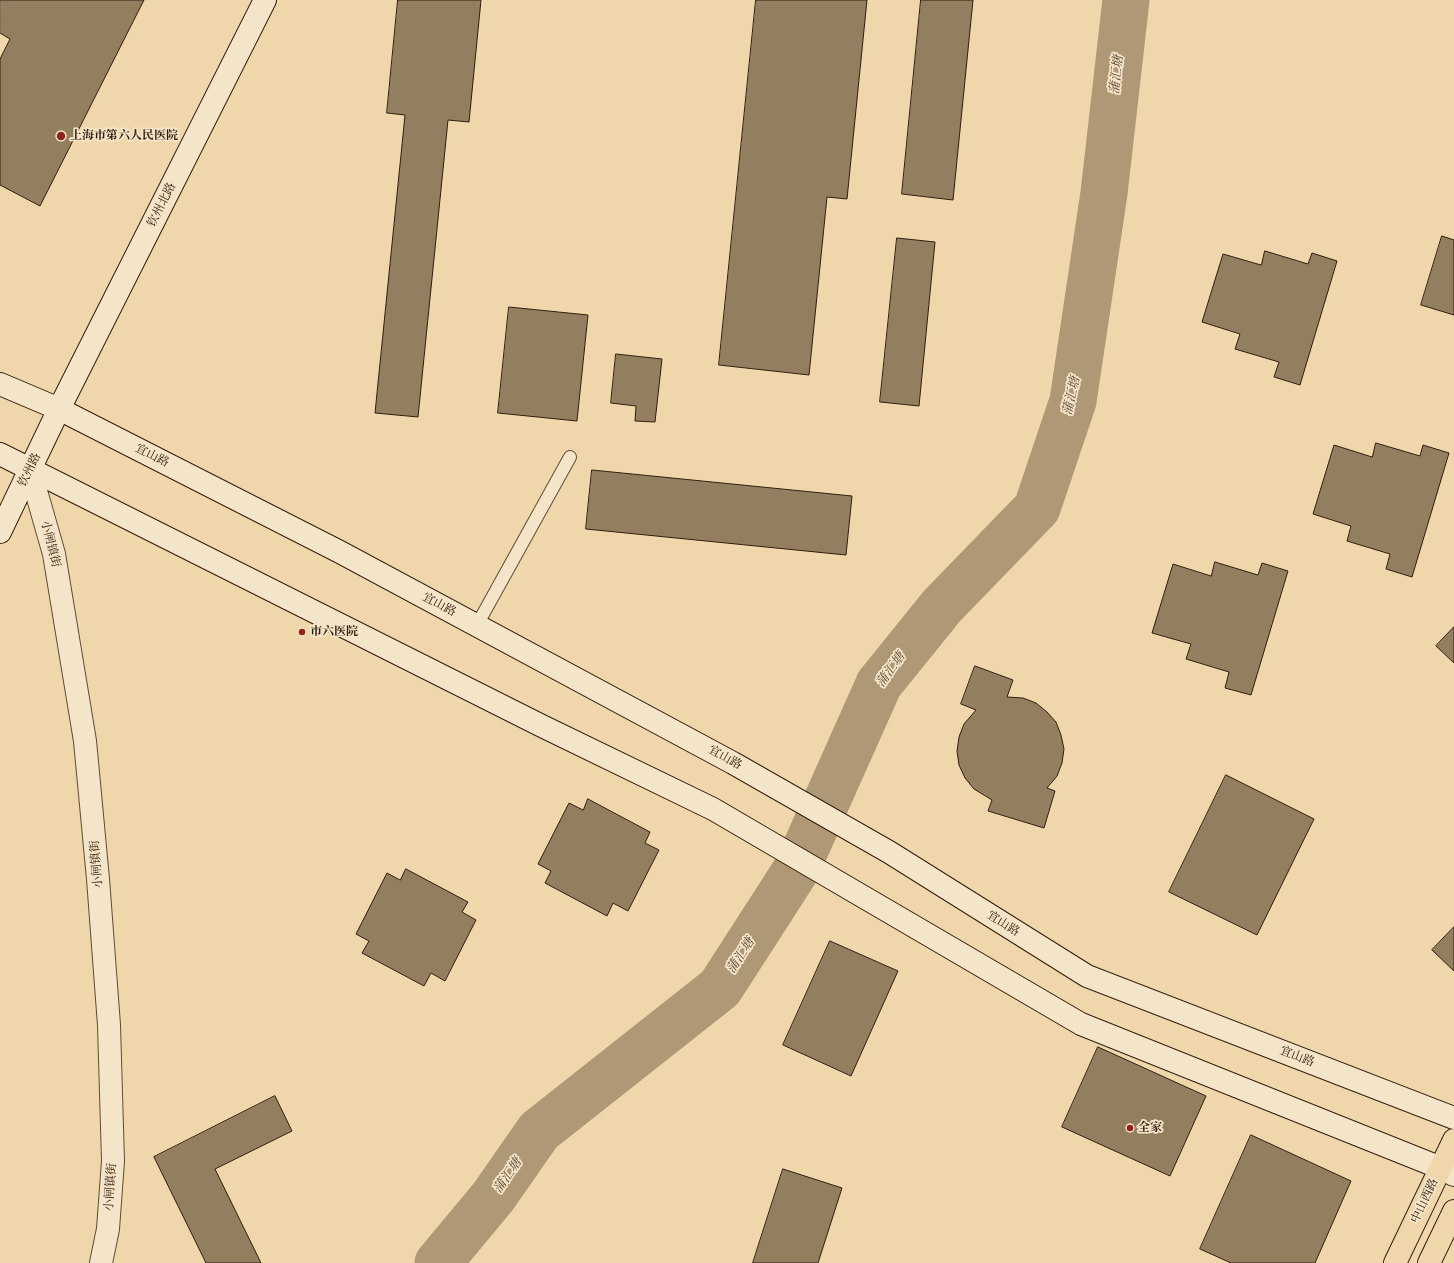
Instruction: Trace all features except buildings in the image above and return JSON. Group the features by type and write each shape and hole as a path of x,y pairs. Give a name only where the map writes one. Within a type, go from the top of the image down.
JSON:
{"main road":[{"name":"钦州北路","path":"60,409 265,0"},
{"name":"宜山路","path":"0,384 60,409 340,552 734,762 890,852 1087,976 1454,1118"},
{"name":"钦州路","path":"0,532 60,409"},
{"path":"0,454 542,726 713,809 1081,1024 1447,1171"},
{"name":"小闸镇街","path":"30,470 54,554 57,570 85,741 98,879 110,1024 113,1162 108,1229 101,1263"},
{"name":"中山西路","path":"1395,1263 1447,1171 1454,1140"},
{"path":"1429,1263 1454,1211"}],"lane":[{"path":"477,625 570,457"}],"waterway":[{"name":"蒲汇塘","path":"438,1263 493,1197 539,1131 720,988 796,870 879,684 942,606 1037,508 1073,401 1104,193 1126,0"}],"place":[{"name":"上海市第六人民医院","path":"61,136"},
{"name":"市六医院","path":"302,632"},
{"name":"全家","path":"1130,1128"}]}
